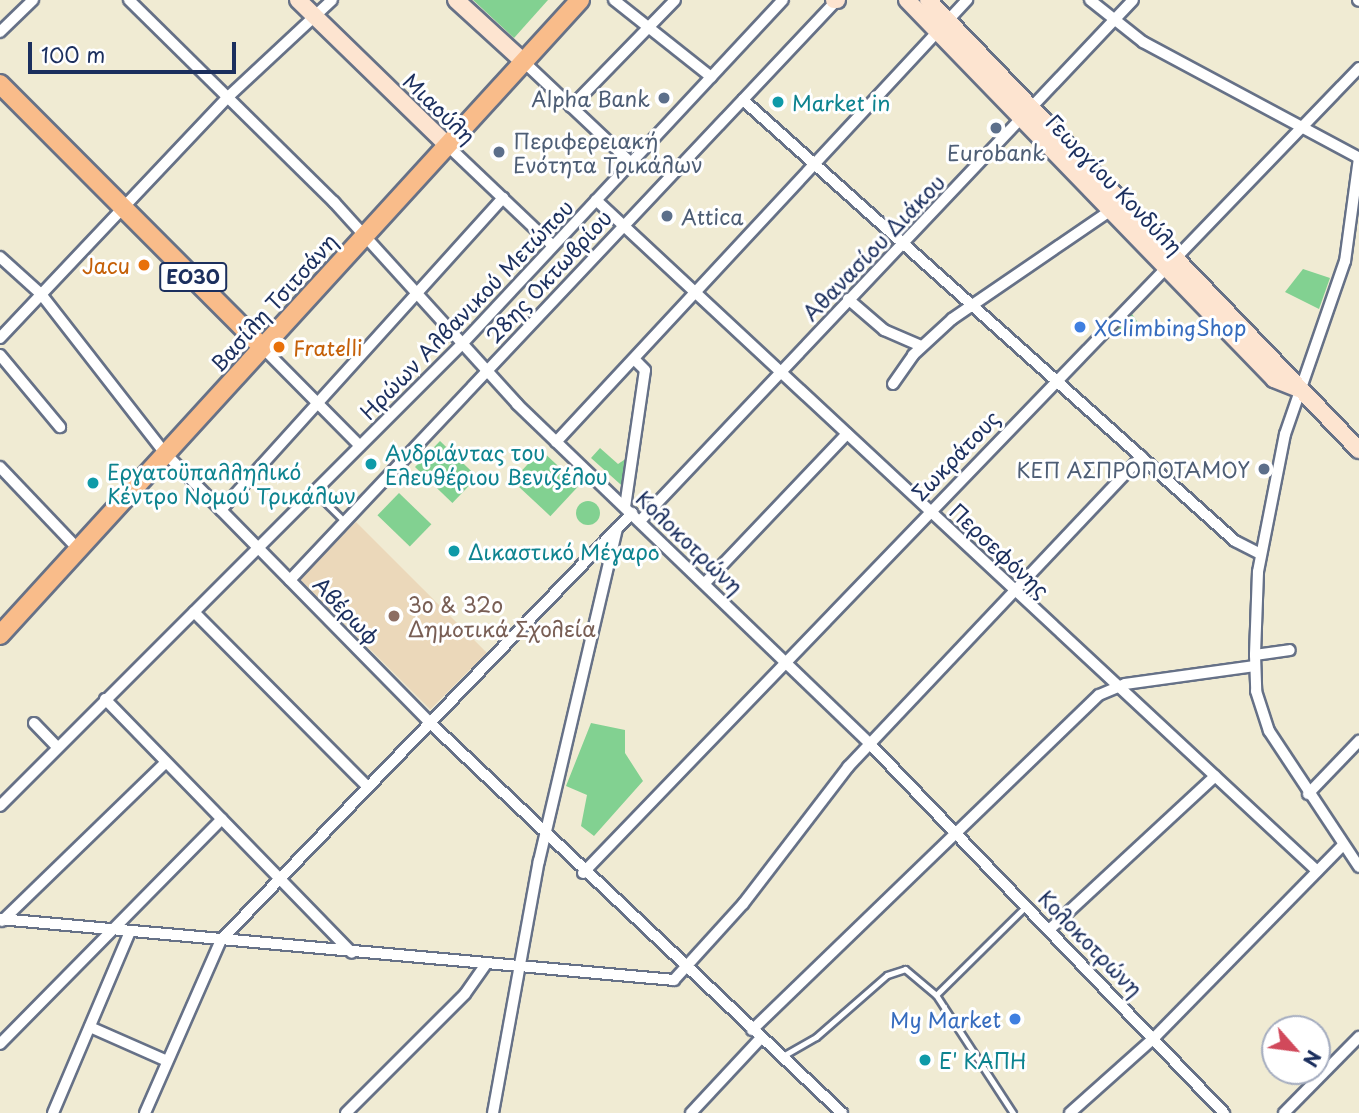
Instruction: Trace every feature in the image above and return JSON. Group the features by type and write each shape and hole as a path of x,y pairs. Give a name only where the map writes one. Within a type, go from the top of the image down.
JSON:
{"main road":[{"name":"Μιαούλη","path":"298,0 447,145"},
{"path":"456,0 524,62"},
{"name":"Βασίλη Τσιτσάνη","path":"0,635 580,0"},
{"name":"Γεωργίου Κονδύλη","path":"907,0 943,26 1169,260 1274,379 1299,389 1359,450"},
{"name":"Γεωργίου Κονδύλη","path":"928,0 943,26"},
{"name":"ΕΟ30","path":"0,84 262,347"},
{"name":"Γεωργίου Κονδύλη","path":"1028,115 1110,211 1169,260"}],"street":[{"path":"0,32 33,0"},
{"name":"Κολοκοτρώνη","path":"129,0 228,97 556,442 869,743 1155,1037 1224,1113"},
{"path":"0,338 228,97 332,0"},
{"path":"614,0 646,30 711,77"},
{"path":"571,107 675,0"},
{"name":"Ηρώων Αλβανικού Μετώπου","path":"0,806 463,343 783,0"},
{"path":"556,442 967,0"},
{"path":"1090,0 1112,23 1359,158 1345,261 1299,389 1260,554 1255,661 1265,723 1308,794 1359,867"},
{"name":"Αθανασίου Διάκου","path":"640,521 901,242 1028,115 1133,0"},
{"name":"28ης Οκτωβρίου","path":"290,580 835,1"},
{"path":"524,62 631,163"},
{"name":"Σωκράτους","path":"583,873 1054,379 1298,126 1359,68"},
{"path":"743,100 1235,541 1260,554"},
{"name":"Μιαούλη","path":"447,145 554,246"},
{"path":"221,510 320,406 503,198"},
{"name":"Περσεφόνης","path":"596,200 1317,871"},
{"path":"893,384 921,346 970,305 1110,211"},
{"name":"Αβέρωφ","path":"0,257 41,294 165,453 544,836 836,1111"},
{"path":"848,299 884,330 921,346"},
{"path":"262,347 360,446"},
{"path":"0,355 60,427"},
{"path":"145,1113 221,940 428,721 617,529 628,510 645,370 635,360"},
{"path":"705,583 847,434"},
{"path":"1,920 667,981 688,971 869,743 1141,457"},
{"path":"0,467 78,549"},
{"path":"493,1113 544,836 617,529"},
{"path":"194,612 367,786"},
{"path":"691,1113 757,1034 955,832 1093,700 1117,685 1255,661 1290,650"},
{"path":"105,699 352,953"},
{"path":"34,723 57,747"},
{"path":"1308,794 1359,741"},
{"path":"1,920 166,762"},
{"path":"1050,929 1215,776"},
{"path":"0,1044 222,819"},
{"path":"1070,1113 1155,1037 1343,845"},
{"path":"53,1113 130,932"},
{"path":"346,1113 465,994 485,965"},
{"path":"90,1027 167,1061"},
{"path":"1284,1113 1359,1037"}],"lane":[{"path":"314,492 328,511 346,521"},
{"path":"936,995 1027,905"},
{"path":"781,1057 816,1037 893,971 911,972 936,995 1013,1113"}],"shaded area":[{"name":"3ο & 32ο Δημοτικά Σχολεία","path":"356,522 487,653 430,709 299,579"}],"green space":[{"path":"473,0 548,0 514,38"},
{"path":"1303,269 1330,278 1319,309 1285,292"},
{"path":"1132,314 1139,324 1110,337"},
{"path":"440,441 477,477 452,503 415,467"},
{"path":"600,448 618,464 633,454 629,492 591,458"},
{"path":"541,450 579,485 550,516 512,481"},
{"path":"399,493 431,524 410,547 377,515"},
{"path":"588,501 597,504 600,513 597,522 588,525 579,522 576,513 579,504"},
{"path":"591,723 625,730 625,753 643,781 594,836 581,826 587,795 566,786"}],"place":[{"name":"Alpha Bank","path":"664,98"},
{"name":"Market in","path":"778,102"},
{"name":"Eurobank","path":"996,128"},
{"name":"Περιφερειακή Ενότητα Τρικάλων","path":"499,152"},
{"name":"Attica","path":"667,216"},
{"name":"Jacu","path":"144,265"},
{"name":"XClimbingShop","path":"1080,327"},
{"name":"Fratelli","path":"279,347"},
{"name":"Ανδριάντας του Ελευθέριου Βενιζέλου","path":"371,464"},
{"name":"ΚΕΠ ΑΣΠΡΟΠΟΤΑΜΟΥ","path":"1264,469"},
{"name":"Εργατοϋπαλληλικό Κέντρο Νομού Τρικάλων","path":"93,483"},
{"name":"Δικαστικό Μέγαρο","path":"454,551"},
{"name":"3ο & 32ο Δημοτικά Σχολεία","path":"394,616"},
{"name":"My Market","path":"1015,1019"},
{"name":"Ε' ΚΑΠΗ","path":"925,1060"}]}
